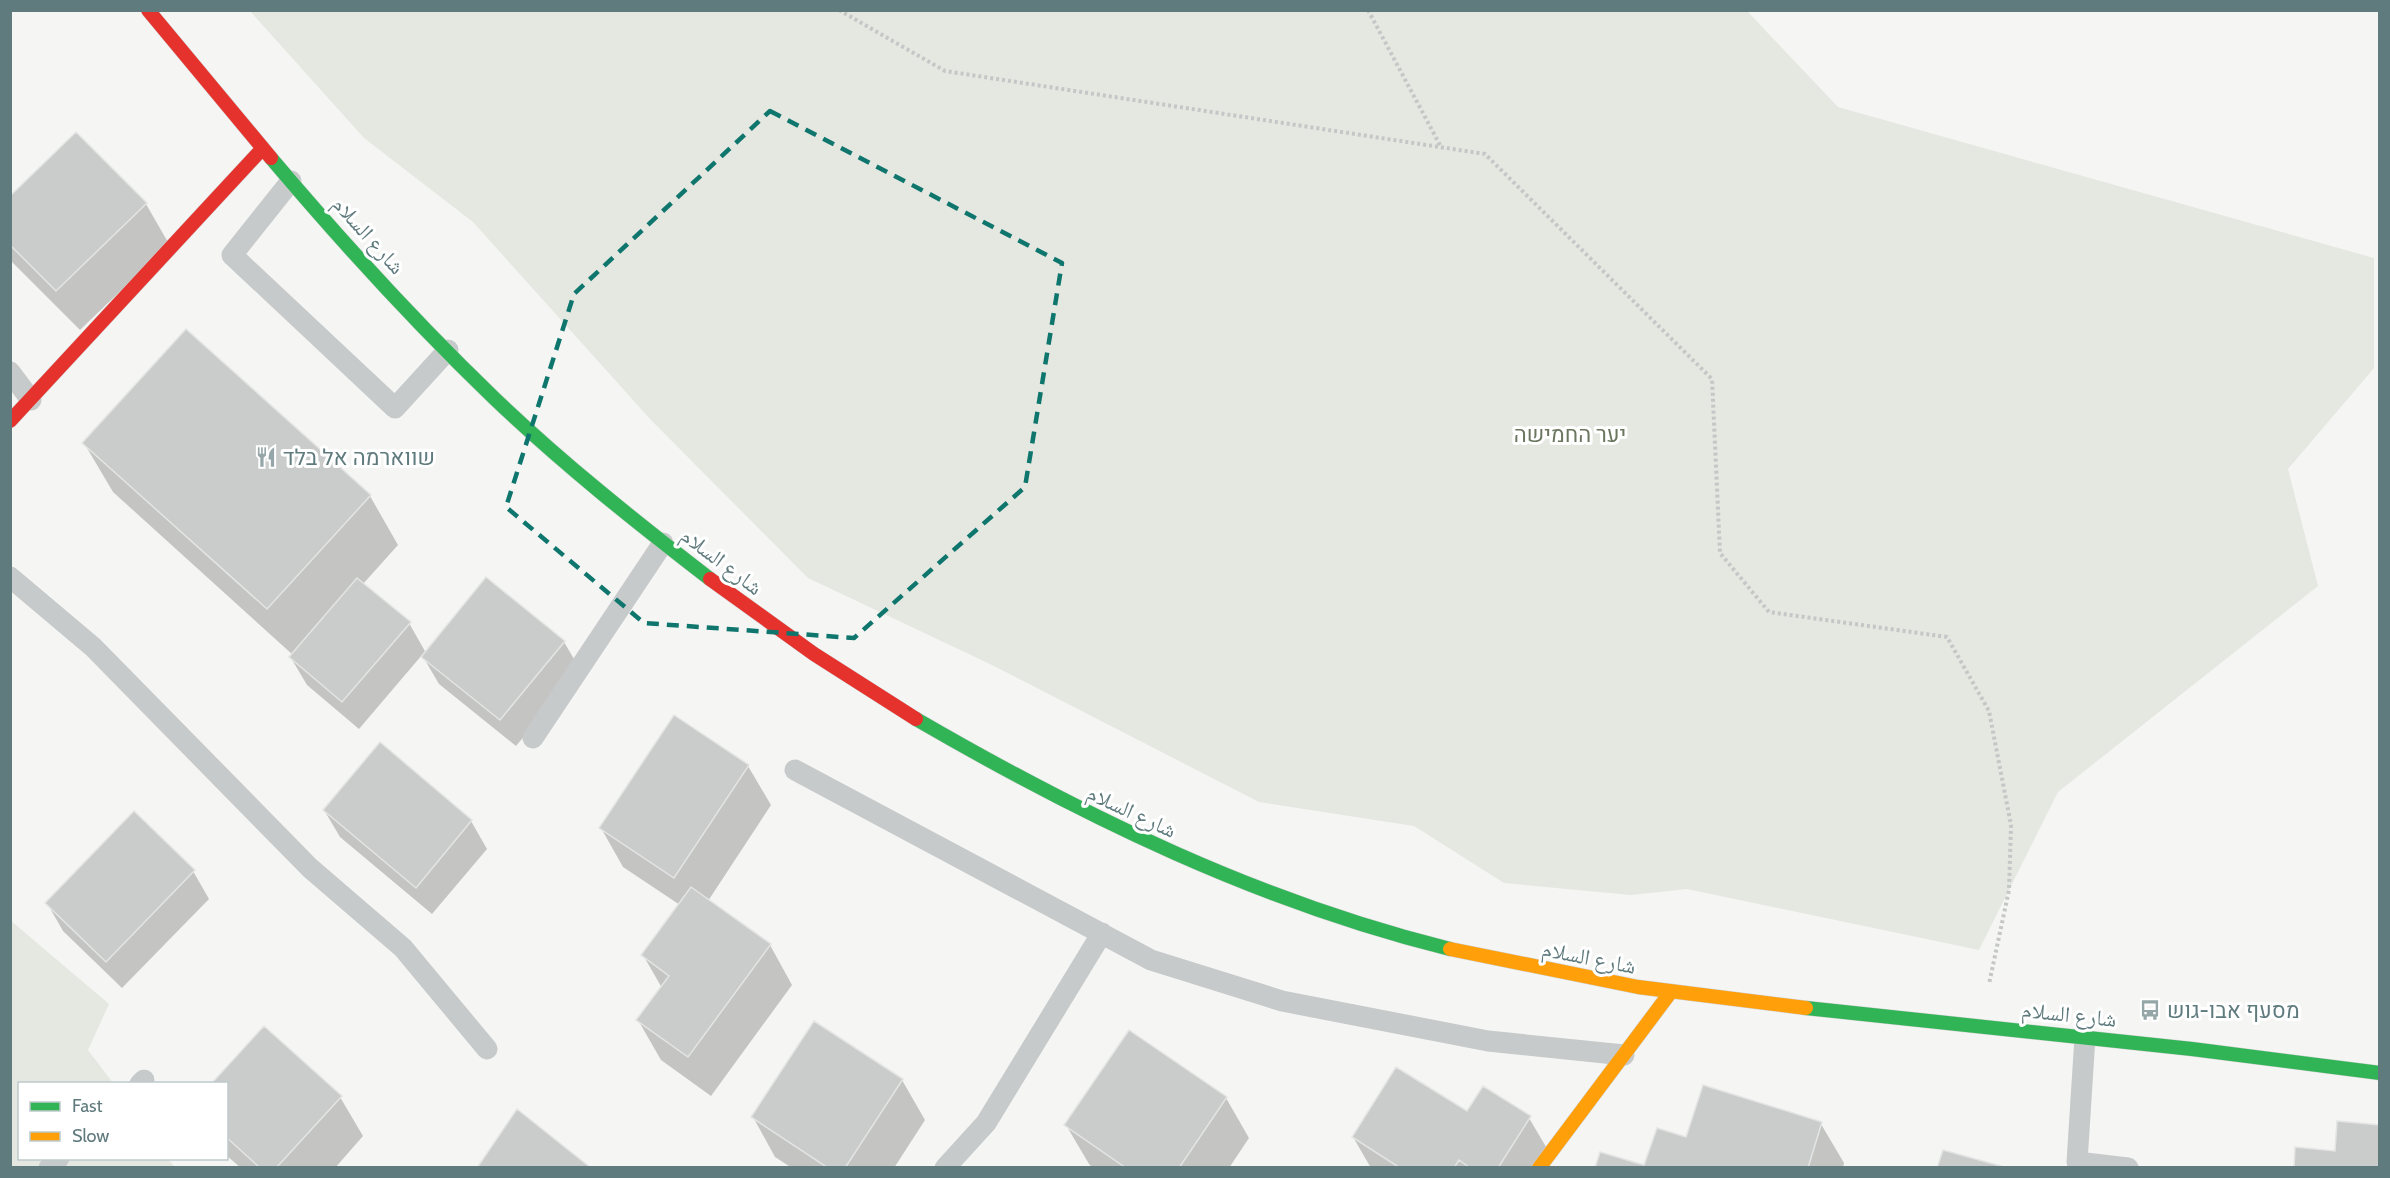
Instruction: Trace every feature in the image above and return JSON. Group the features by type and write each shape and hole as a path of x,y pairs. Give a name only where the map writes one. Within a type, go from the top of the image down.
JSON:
{"main road":[{"name":"شارع السلام","path":"148,10 291,181 447,351 548,447 663,543 788,636 881,699 970,752 1074,808 1212,871 1312,909 1418,942 1563,974 1670,993 2252,1055 2379,1073"},
{"path":"10,421 262,149"},
{"path":"1539,1167 1670,993"}],"lane":[{"path":"291,181 232,255 395,408 447,351"},
{"path":"10,372 31,400"},
{"path":"533,738 663,543"},
{"path":"10,577 93,647 310,868 403,948 487,1049"},
{"path":"795,770 1151,960 1282,1001 1488,1041 1624,1055"},
{"path":"945,1167 986,1123 1102,933"},
{"path":"2085,1037 2077,1162 2128,1167"}],"path":[{"path":"839,10 945,71 1485,154 1712,379 1719,553 1769,612 1947,637 1989,711 2011,825 2009,890 1979,1026"},
{"path":"1368,10 1441,148"}],"highlighted area":[{"path":"770,111 1062,263 1025,487 854,638 644,623 506,507 574,294"}],"green space":[{"name":"יער החמישה","path":"250,11 1747,11 1838,107 2374,258 2374,368 2288,469 2318,586 2058,792 1979,950 1687,889 1631,895 1504,883 1414,826 1259,802 992,665 808,578 651,420 473,222 364,138"},
{"path":"10,920 109,1004 88,1050 112,1082 18,1082 18,1160 169,1160 175,1167 11,1167"}],"building":[{"path":"76,132 147,203 56,291 10,245 10,196"},
{"path":"186,329 371,495 267,609 82,443"},
{"path":"486,577 565,641 500,720 421,657"},
{"path":"357,578 411,622 342,702 289,657"},
{"path":"674,715 749,765 674,878 599,828"},
{"path":"380,742 472,820 416,888 323,810"},
{"path":"134,811 195,870 106,962 45,903"},
{"path":"691,887 771,944 688,1057 636,1020 669,976 641,955"},
{"path":"814,1021 903,1079 845,1168 828,1168 751,1117"},
{"path":"264,1026 342,1096 276,1168 260,1168 228,1139 228,1082 213,1082"},
{"path":"1129,1030 1227,1097 1179,1168 1126,1168 1064,1125"},
{"path":"1396,1067 1467,1111 1483,1086 1531,1116 1498,1168 1470,1168 1459,1160 1454,1168 1400,1168 1352,1137"},
{"path":"1703,1085 1822,1122 1808,1168 1595,1168 1600,1152 1644,1165 1657,1128 1686,1137"},
{"path":"517,1109 591,1168 477,1168"},
{"path":"2337,1121 2380,1125 2380,1168 2294,1168 2295,1147 2335,1151"},
{"path":"1943,1150 2008,1168 1937,1168"}],"traffic: fast":[{"path":"271,158 379,281 494,398 546,446 710,579"},
{"path":"916,719 1044,790 1175,853 1310,907 1379,930 1450,949"},
{"path":"1806,1008 2192,1049 2380,1073"}],"traffic: slow":[{"path":"1450,949 1638,987 1806,1008"},
{"path":"1539,1168 1670,993"}],"traffic: jam":[{"path":"148,10 271,158"},
{"path":"10,421 262,149"},
{"path":"710,579 814,654 916,719"}],"place":[{"name":"שווארמה אל בלד","path":"266,457"},
{"name":"מסעף אבו-גוש","path":"2150,1010"}]}
